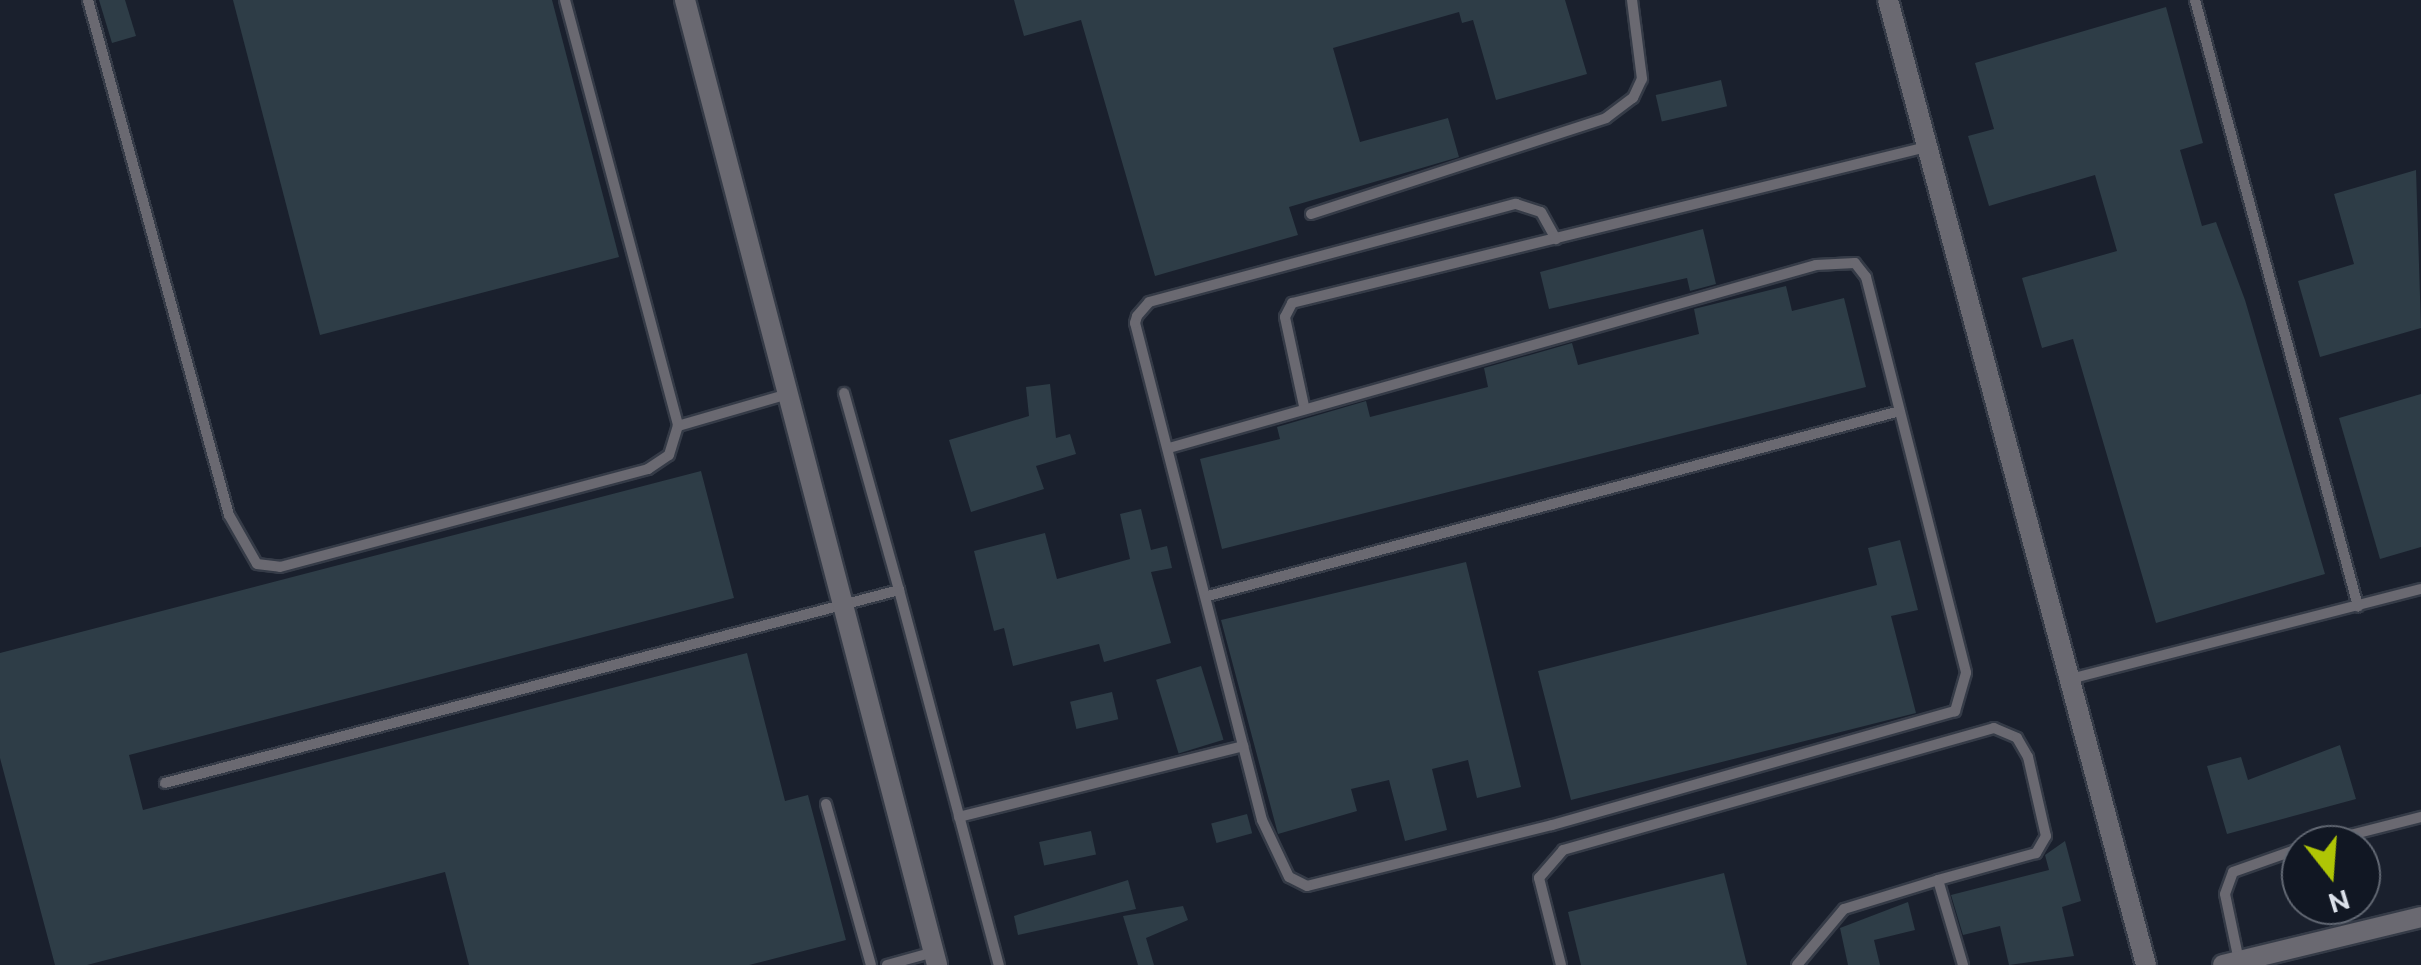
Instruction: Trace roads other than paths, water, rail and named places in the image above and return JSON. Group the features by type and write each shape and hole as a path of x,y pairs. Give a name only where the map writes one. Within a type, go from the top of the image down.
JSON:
{"street":[{"path":"685,0 936,959"},
{"path":"1888,0 2146,965"},
{"path":"2231,963 2421,917"}],"lane":[{"path":"88,0 229,516 257,564 280,567 648,469 669,455 678,426 565,0"},
{"path":"1311,214 1606,118 1633,98 1642,78 1632,0"},
{"path":"2195,0 2358,606"},
{"path":"1304,406 1284,317 1292,303 1926,146"},
{"path":"1168,448 1304,406 1845,262 1866,277 1966,673 1947,717 1307,886 1280,865 1243,746 1208,596 1168,448 1135,324 1149,302 1516,204 1541,212 1556,239"},
{"path":"844,393 999,965"},
{"path":"678,426 788,394"},
{"path":"1208,596 1900,411"},
{"path":"2069,679 2421,589"},
{"path":"165,783 898,590"},
{"path":"1562,965 1539,878 1563,850 1994,728 2006,732 2028,757 2046,836 2036,853 1844,909 1797,965"},
{"path":"959,817 1243,746"},
{"path":"826,804 871,965"},
{"path":"2381,827 2421,817"},
{"path":"2231,963 2225,894 2233,872 2281,855"},
{"path":"1938,880 1962,965"},
{"path":"887,965 936,959"}]}
